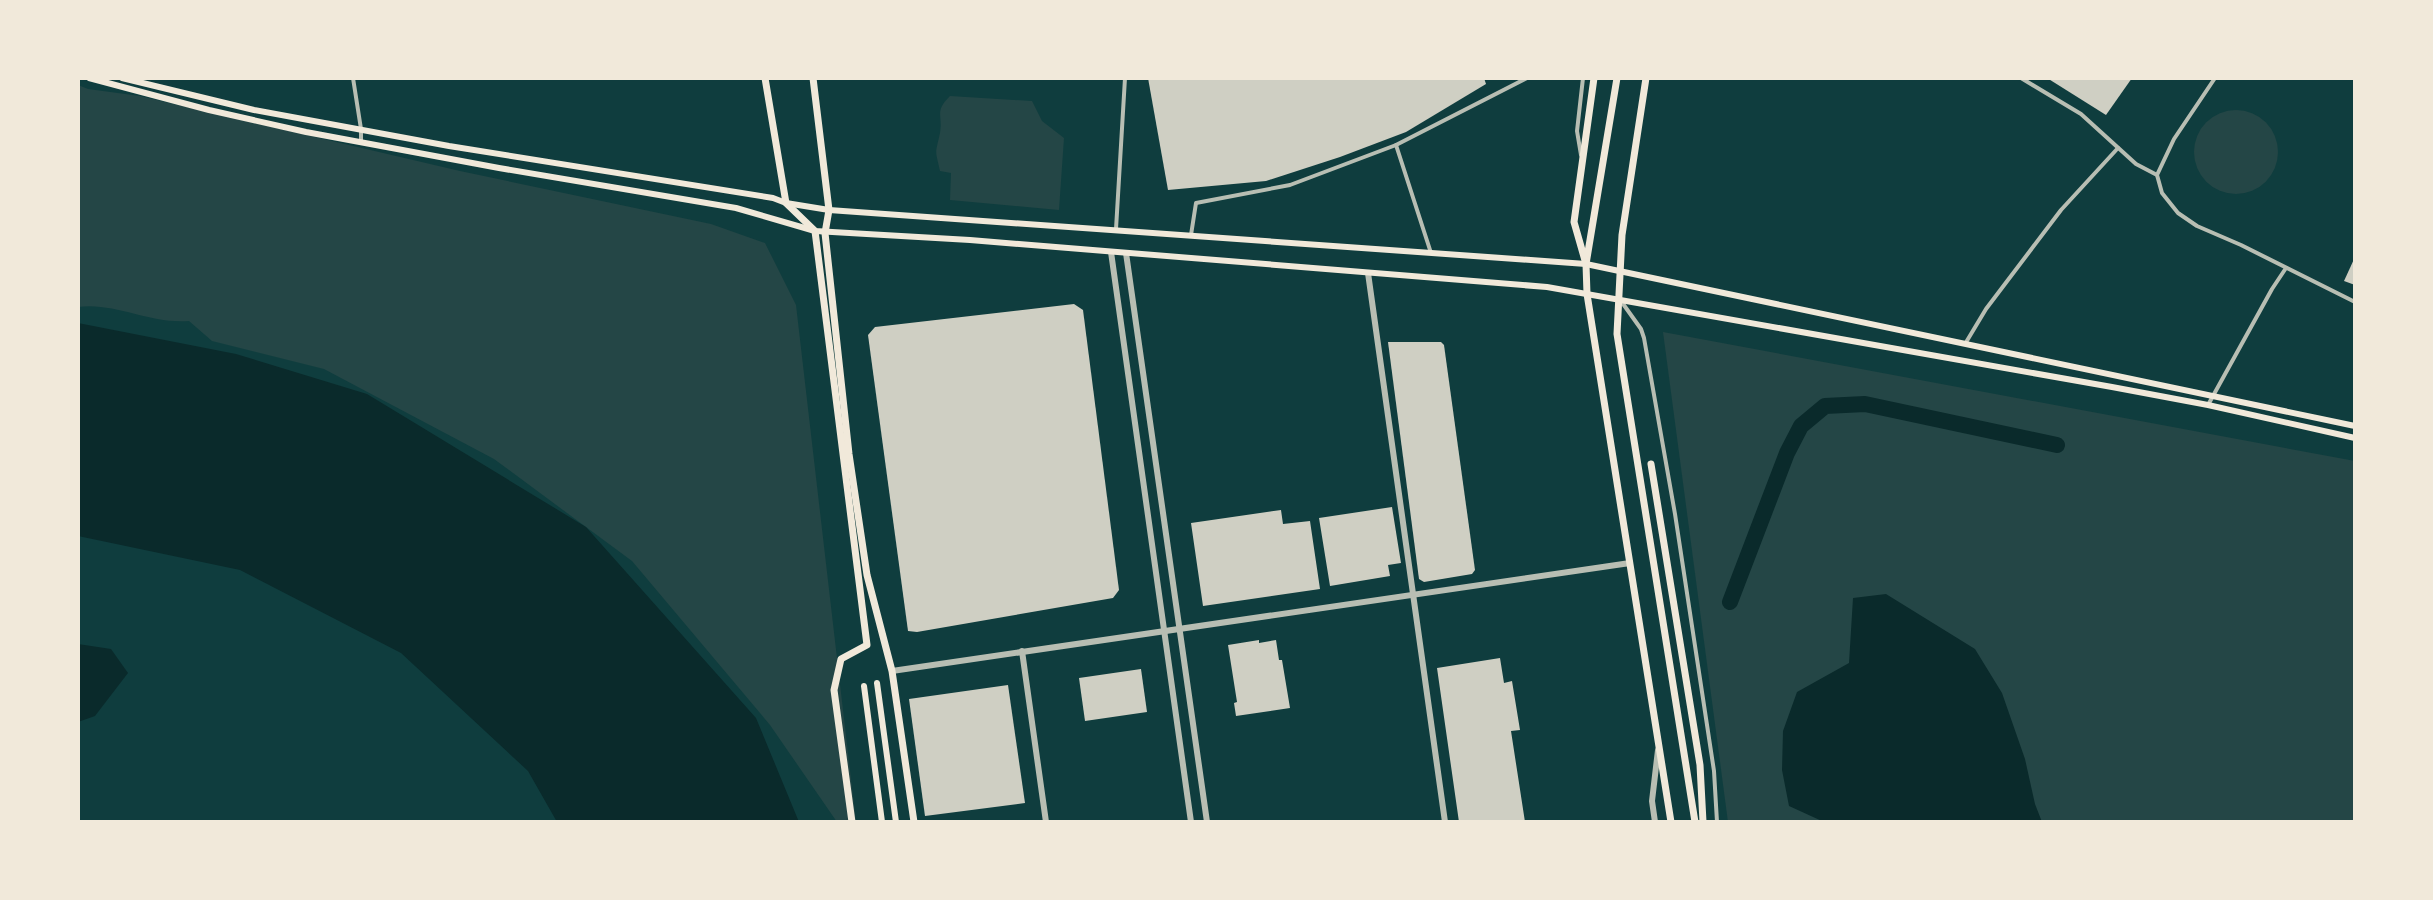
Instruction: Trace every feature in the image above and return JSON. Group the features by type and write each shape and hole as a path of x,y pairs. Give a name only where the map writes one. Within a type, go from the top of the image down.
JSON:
{"main road":[{"path":"89,78 209,110 361,142 736,208 825,233 970,240 1547,287 2208,405 2355,438"},
{"path":"122,78 254,110 829,210 1586,264 2355,426"},
{"path":"765,78 786,203 815,231 867,645 841,659 834,690 852,822"},
{"path":"813,78 829,210 825,233 849,454 867,575 892,671 914,822"},
{"path":"1586,264 1574,222 1594,78"},
{"path":"1617,78 1586,264 1587,294 1671,822"},
{"path":"1646,78 1622,235 1617,334 1695,822"},
{"path":"1651,464 1700,765 1703,822"},
{"path":"877,683 896,822"},
{"path":"864,686 882,822"}],"street":[{"path":"353,78 361,142"},
{"path":"1116,229 1125,78"},
{"path":"1191,235 1196,203 1290,185 1396,145 1527,78"},
{"path":"1583,78 1577,131 1583,165"},
{"path":"2021,78 2081,114 2136,164 2157,175"},
{"path":"2215,78 2174,139 2157,175 2162,193 2178,213 2197,226 2355,302"},
{"path":"1396,145 1431,253"},
{"path":"1965,344 1986,309 2061,210 2118,148"},
{"path":"1111,252 1191,822"},
{"path":"1126,253 1207,822"},
{"path":"2208,405 2286,268"},
{"path":"1368,273 1445,822"},
{"path":"1620,300 1644,338 1675,514 1714,771 1717,822"},
{"path":"892,671 1630,563"},
{"path":"1022,651 1046,822"},
{"path":"1655,822 1652,801 1659,742"}],"shaded area":[{"path":"78,85 140,96 460,171 711,224 765,243 796,305 856,822 837,822 770,725 632,561 494,459 324,369 212,341 189,321 160,319 92,306 78,307"},
{"path":"950,96 1032,101 1042,121 1064,138 1059,210 950,200 951,173 940,171 936,152 941,110"},
{"path":"2228,110 2244,110 2260,117 2271,128 2278,152 2275,168 2266,182 2244,194 2228,194 2212,187 2201,176 2194,160 2194,144 2201,128 2212,117"},
{"path":"78,323 236,354 367,394 586,527 756,718 799,822 557,822 528,771 401,653 240,570 78,536"},
{"path":"1663,332 2355,461 2355,822 1728,822"},
{"path":"1886,594 1975,649 2002,693 2025,759 2042,822 1824,822 1789,806 1782,770 1783,731 1797,692 1849,663 1853,598"},
{"path":"78,644 111,649 128,673 95,716 78,722"}],"building":[{"path":"1148,78 1484,78 1486,84 1406,132 1340,157 1266,181 1168,190"},
{"path":"2047,78 2132,78 2106,115"},
{"path":"2355,257 2355,285 2344,281"},
{"path":"1074,304 1083,310 1119,590 1113,598 917,632 908,631 868,335 875,327"},
{"path":"1388,342 1441,342 1444,345 1475,570 1472,574 1424,582 1419,579"},
{"path":"1392,507 1401,563 1388,565 1390,576 1330,586 1319,518"},
{"path":"1281,510 1283,524 1310,521 1320,589 1203,606 1191,523"},
{"path":"1259,640 1259,643 1276,640 1290,708 1236,716 1234,703 1237,702 1228,645"},
{"path":"1500,658 1504,683 1512,681 1520,730 1511,731 1525,822 1459,822 1437,668"},
{"path":"1141,669 1147,712 1085,721 1079,678"},
{"path":"1008,685 1025,803 925,816 909,699"}],"waterway":[{"path":"1730,602 1787,453 1801,426 1825,406 1865,404 2057,445"}]}
